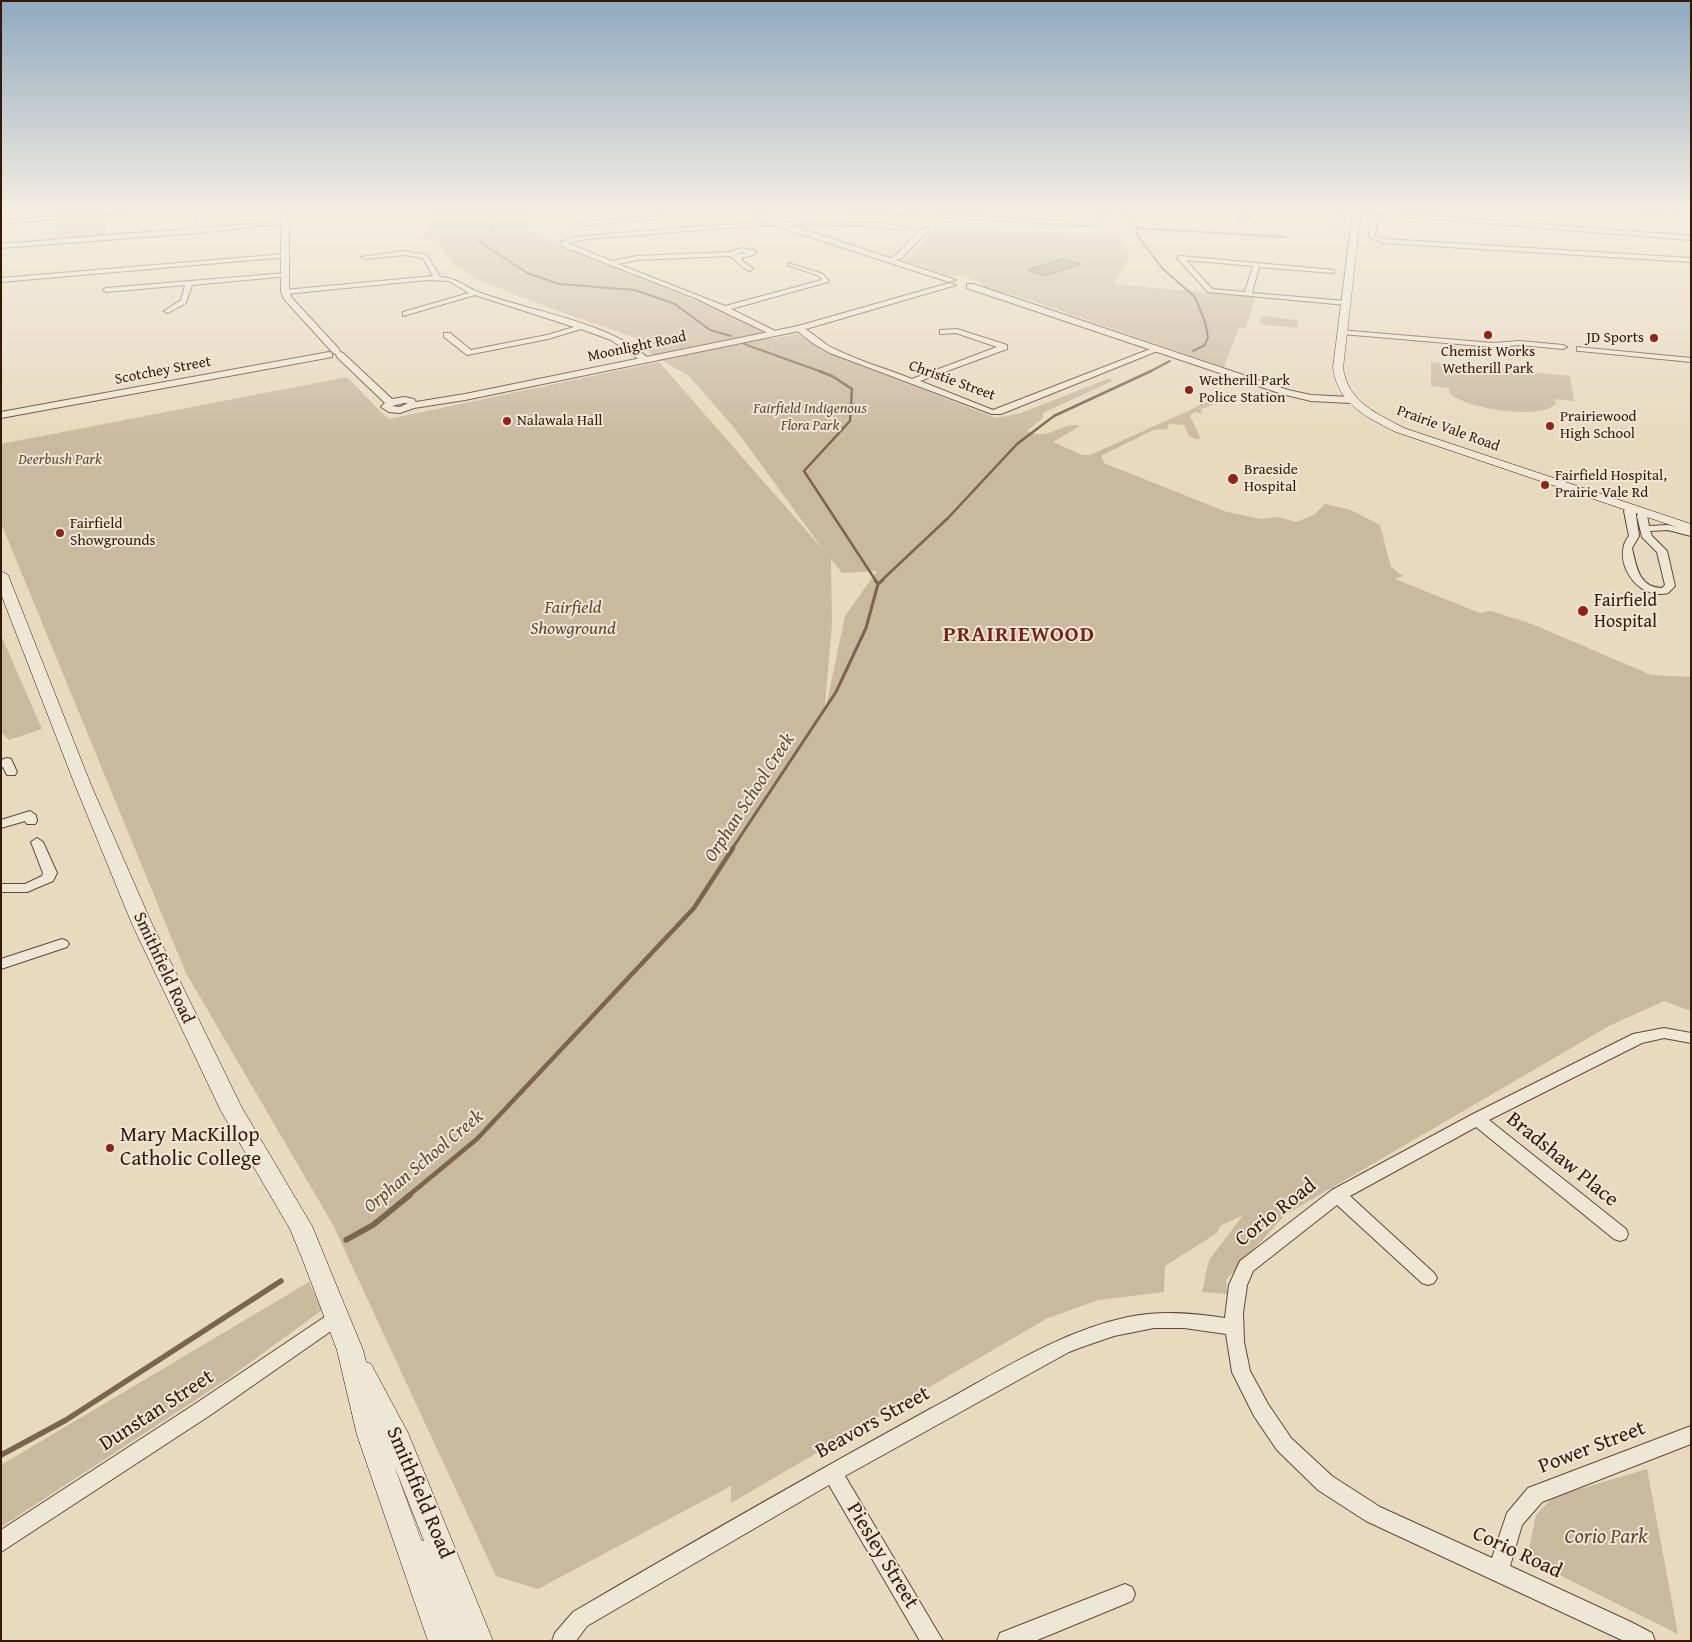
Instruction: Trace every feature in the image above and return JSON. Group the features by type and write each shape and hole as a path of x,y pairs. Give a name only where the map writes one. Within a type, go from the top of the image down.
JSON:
{"main road":[{"path":"1348,287 1338,376 1342,387 1351,400"},
{"name":"Prairie Vale Road","path":"1351,400 1378,419 1422,439 1691,528"},
{"name":"Smithfield Road","path":"1,575 83,785 142,924 232,1111 300,1226 338,1317 350,1350 370,1435 443,1641"},
{"name":"Smithfield Road","path":"350,1350 395,1433 478,1641"},
{"path":"404,1535 440,1586 461,1641"}],"street":[{"path":"106,290 146,287"},
{"path":"168,311 183,304 188,287"},
{"path":"285,287 288,299 335,354"},
{"path":"285,292 343,287"},
{"path":"464,287 474,293 614,338 646,360"},
{"path":"669,287 725,308 748,319 772,334"},
{"path":"725,308 802,287"},
{"name":"Moonlight Road","path":"335,354 390,402 386,407 393,410 406,409 413,405 452,400 799,328 940,287"},
{"path":"981,287 1156,350 1295,395 1318,399 1351,400"},
{"path":"1206,287 1210,291 1346,303"},
{"path":"1248,294 1250,287"},
{"path":"406,314 474,293"},
{"path":"447,335 470,352 548,337 581,326"},
{"name":"Christie Street","path":"799,328 817,342 834,351 986,411 998,412 1156,350"},
{"path":"1342,330 1493,345 1520,343 1563,346 1572,344 1579,347 1691,358"},
{"path":"911,382 1004,348 957,332 943,332"},
{"name":"Scotchey Street","path":"1,415 335,354"},
{"path":"1636,510 1649,540 1662,551 1670,582 1670,586 1664,591 1645,589 1638,583 1627,548 1628,543 1634,536 1629,511 1636,510"},
{"path":"1645,530 1671,527 1691,533"},
{"path":"1,824 30,815 31,821"},
{"path":"1,888 27,888 48,878 50,873 37,842"},
{"path":"1,964 62,944"},
{"name":"Corio Road","path":"1644,1641 1623,1635 1498,1571 1373,1514 1325,1483 1284,1444 1261,1410 1241,1372 1234,1327 1235,1299 1241,1275 1246,1266 1338,1194 1477,1119 1638,1038 1664,1032 1691,1038"},
{"name":"Bradshaw Place","path":"1477,1119 1620,1234"},
{"path":"1338,1194 1428,1278"},
{"name":"Dunstan Street","path":"1,1542 221,1397 338,1317"},
{"name":"Beavors Street","path":"563,1641 580,1619 832,1473 1062,1346 1095,1333 1129,1324 1168,1320 1234,1327"},
{"name":"Power Street","path":"1498,1571 1514,1520 1535,1495 1691,1435"},
{"name":"Piesley Street","path":"832,1473 932,1641"},
{"path":"1008,1641 1125,1594"}],"green space":[{"path":"496,287 661,287 749,323 771,339 798,334 812,344 846,360 996,418 1021,413 1110,378 1112,381 1043,413 1043,418 1027,431 1043,434 1068,426 1080,426 1053,442 1082,455 1090,455 1190,410 1200,405 1197,400 1214,404 1201,409 1202,414 1195,412 1190,416 1201,439 1189,436 1184,425 1169,424 1167,429 1153,430 1101,456 1104,463 1227,512 1261,519 1278,517 1296,522 1314,515 1325,504 1351,510 1380,525 1391,567 1403,576 1395,579 1480,613 1491,611 1532,624 1651,675 1691,677 1691,1011 1664,1001 1609,1026 1285,1215 1226,1280 1227,1294 1202,1292 1209,1260 1243,1215 1220,1226 1217,1233 1165,1266 1164,1292 1098,1300 1046,1319 731,1503 731,1486 538,1589 496,1576 333,1225 186,973 1,523 1,444 347,377 389,419 659,362 825,552 736,430 689,376 651,354 636,338 563,313","holes":["831,559 842,573 877,571 845,616 824,716 832,624"]},
{"path":"984,287 1142,287 1255,297 1246,328 1239,328 1224,367 1029,300"},
{"path":"1261,316 1298,320 1297,328 1260,324"},
{"path":"1431,362 1570,376 1574,401 1555,399 1556,403 1549,408 1536,411 1503,411 1485,408 1457,398 1449,392 1450,388 1431,386"},
{"path":"1,635 42,729 9,740 1,732"},
{"path":"309,1282 322,1310 229,1378 1,1527 1,1465"},
{"name":"Corio Park","path":"1647,1469 1678,1634 1527,1559 1536,1515 1553,1497"}],"waterway":[{"name":"Orphan School Creek","path":"592,287 635,290 675,304 710,330 731,336"},
{"path":"1183,287 1195,297 1205,322 1208,337 1205,345 1193,351"},
{"name":"Orphan School Creek","path":"744,344 822,372"},
{"path":"1150,371 1170,361"},
{"name":"Orphan School Creek","path":"819,371 832,376 852,389 850,421 804,471 876,581"},
{"path":"881,581 948,518 1017,444 1054,416 1150,371"},
{"name":"Orphan School Creek","path":"875,580 878,584"},
{"name":"Orphan School Creek","path":"878,584 883,580"},
{"name":"Orphan School Creek","path":"732,849 836,692 866,628 878,584"},
{"name":"Orphan School Creek","path":"408,1196 477,1139 694,908 733,848"},
{"name":"Orphan School Creek","path":"346,1240 373,1225 410,1195"},
{"name":"Orphan School Creek","path":"1,1455 66,1420 281,1281"}],"place":[{"name":"Chemist Works Wetherill Park","path":"1488,335"},
{"name":"JD Sports","path":"1654,338"},
{"name":"Wetherill Park Police Station","path":"1189,390"},
{"name":"Nalawala Hall","path":"507,421"},
{"name":"Prairiewood High School","path":"1550,426"},
{"name":"Braeside Hospital","path":"1233,479"},
{"name":"Fairfield Hospital, Prairie Vale Rd","path":"1545,485"},
{"name":"Fairfield Showgrounds","path":"60,533"},
{"name":"Fairfield Hospital","path":"1583,611"},
{"name":"Mary MacKillop Catholic College","path":"110,1148"}],"district":[{"name":"PRAIRIEWOOD","path":"1019,635"}],"park label":[{"name":"Fairfield Indigenous Flora Park","path":"810,418"},
{"name":"Deerbush Park","path":"60,460"},
{"name":"Fairfield Showground","path":"573,618"}]}
